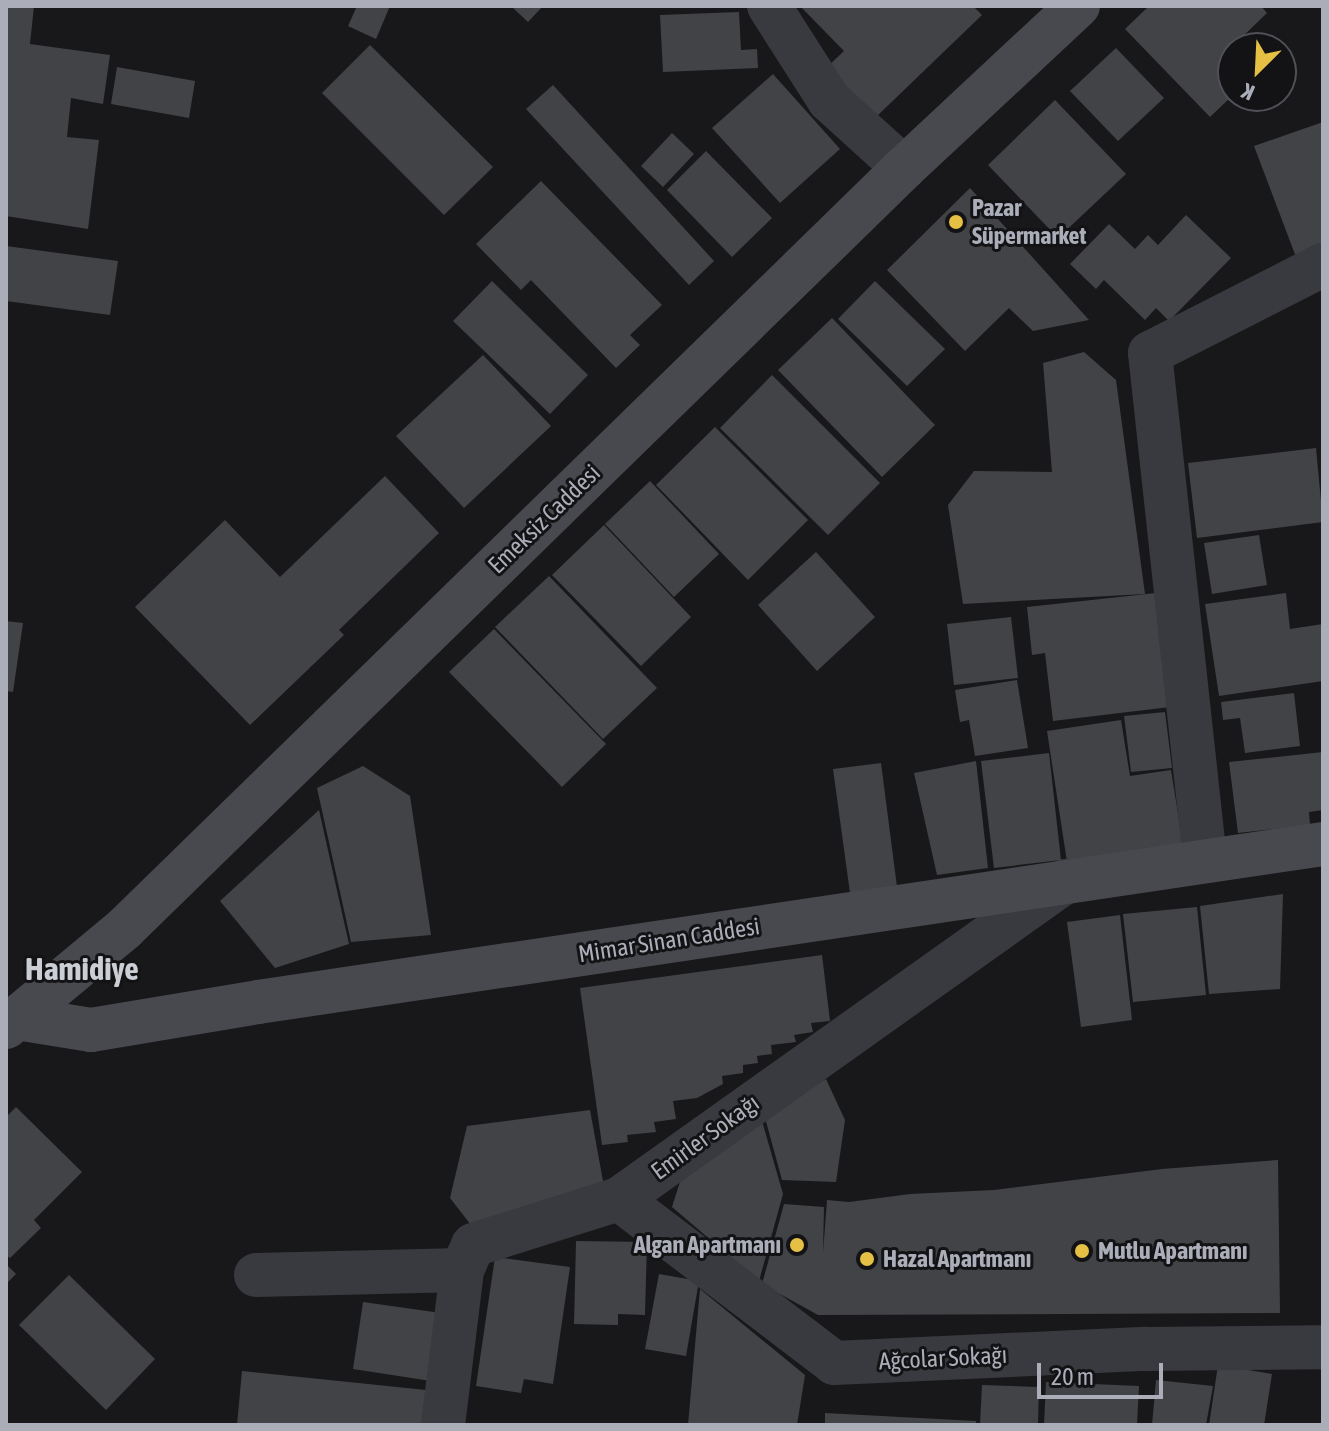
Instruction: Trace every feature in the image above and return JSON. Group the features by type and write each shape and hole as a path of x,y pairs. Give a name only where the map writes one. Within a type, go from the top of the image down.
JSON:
{"main road":[{"name":"Emeksiz Caddesi","path":"11,1022 124,929 904,168 1078,6"},
{"name":"Mimar Sinan Caddesi","path":"11,1022 91,1030 1323,844"}],"street":[{"path":"769,6 829,100 904,168"},
{"path":"1205,860 1150,353 1323,265"},
{"name":"Emirler Sokağı","path":"462,1270 473,1245 619,1199 1066,881"},
{"name":"Ağcolar Sokağı","path":"619,1199 834,1363 1146,1349 1323,1347"},
{"path":"256,1275 462,1270 443,1425"}],"building":[{"path":"6,6 34,6 30,44 110,55 103,104 71,98 67,137 99,140 88,229 6,216"},
{"path":"357,6 390,6 376,39 348,26"},
{"path":"511,6 543,6 528,22"},
{"path":"800,6 973,6 982,15 875,118 826,68 844,51"},
{"path":"1149,6 1261,6 1267,13 1247,32 1217,32 1217,110 1210,117 1125,29"},
{"path":"739,12 741,50 757,49 758,68 663,72 660,15"},
{"path":"370,45 493,167 444,215 322,93"},
{"path":"1116,48 1164,98 1118,141 1070,91"},
{"path":"117,67 195,81 189,118 111,104"},
{"path":"773,74 840,149 780,203 712,128"},
{"path":"553,85 714,261 689,285 526,109"},
{"path":"1055,100 1126,174 1058,238 988,165"},
{"path":"1323,122 1323,246 1296,257 1254,146"},
{"path":"672,133 694,154 663,187 641,166"},
{"path":"706,151 772,218 732,257 667,190"},
{"path":"541,181 662,305 630,335 640,345 616,368 531,280 521,290 476,244"},
{"path":"970,188 1089,320 1033,331 1009,308 965,351 887,270"},
{"path":"1186,215 1231,258 1169,321 1156,308 1145,320 1104,280 1096,289 1070,264 1109,224 1135,249 1148,235 1158,245"},
{"path":"6,246 118,261 110,315 6,301"},
{"path":"492,281 588,375 550,414 453,321"},
{"path":"875,281 945,349 907,386 838,319"},
{"path":"832,318 935,425 882,477 778,370"},
{"path":"1084,352 1116,380 1145,594 963,604 948,505 974,471 1052,472 1043,363"},
{"path":"483,355 551,426 464,508 396,436"},
{"path":"772,375 880,483 828,535 720,428"},
{"path":"715,427 808,520 748,580 656,485"},
{"path":"1316,448 1323,522 1197,538 1188,463"},
{"path":"385,476 439,533 339,630 344,635 250,725 135,607 225,520 280,577"},
{"path":"650,481 719,554 674,597 605,524"},
{"path":"604,525 691,617 641,666 552,575"},
{"path":"1259,535 1267,585 1212,594 1204,543"},
{"path":"816,552 875,617 817,671 758,605"},
{"path":"549,576 657,688 603,739 495,627"},
{"path":"1156,593 1170,707 1053,721 1045,653 1032,655 1027,607"},
{"path":"1286,593 1290,629 1323,624 1323,681 1219,696 1205,604"},
{"path":"1011,617 1018,678 954,685 947,624"},
{"path":"6,621 23,623 13,692 6,691"},
{"path":"494,629 606,744 562,787 449,672"},
{"path":"1017,680 1028,748 975,756 969,720 960,722 955,690"},
{"path":"1294,693 1300,746 1245,753 1240,718 1223,720 1221,702"},
{"path":"1165,712 1172,768 1131,772 1124,716"},
{"path":"1121,720 1130,776 1171,770 1183,845 1067,862 1047,731"},
{"path":"1323,752 1323,810 1309,812 1310,825 1238,833 1229,762"},
{"path":"1049,753 1061,860 994,868 981,761"},
{"path":"976,761 988,868 937,875 914,773"},
{"path":"881,763 897,887 850,893 833,769"},
{"path":"363,766 410,796 431,935 351,942 317,788"},
{"path":"319,810 349,944 275,968 220,901"},
{"path":"1283,894 1280,989 1209,994 1200,906"},
{"path":"1197,907 1206,995 1133,1002 1123,914"},
{"path":"1120,915 1132,1020 1081,1027 1067,922"},
{"path":"822,955 830,1021 811,1023 813,1032 794,1035 796,1042 771,1045 772,1054 757,1056 758,1063 743,1065 743,1073 722,1076 723,1084 697,1098 673,1101 676,1119 654,1122 656,1132 627,1135 628,1142 602,1145 580,988"},
{"path":"826,1079 845,1120 836,1182 782,1180 764,1114"},
{"path":"16,1107 82,1172 34,1220 41,1228 10,1258 6,1255 6,1117"},
{"path":"590,1110 605,1192 471,1225 450,1198 467,1126"},
{"path":"762,1121 783,1194 759,1281 672,1207 686,1163"},
{"path":"1278,1160 1280,1313 818,1315 762,1284 784,1204 824,1207 823,1253 827,1200 849,1202 910,1194 994,1190 1162,1169"},
{"path":"576,1241 647,1242 645,1315 618,1314 618,1325 574,1324"},
{"path":"495,1257 570,1267 553,1384 524,1379 521,1393 476,1386"},
{"path":"6,1264 16,1274 6,1284"},
{"path":"659,1274 699,1281 686,1356 645,1349"},
{"path":"69,1275 155,1359 106,1410 19,1325"},
{"path":"700,1289 805,1375 797,1425 688,1425"},
{"path":"363,1302 441,1313 431,1381 353,1369"},
{"path":"1218,1365 1272,1374 1264,1425 1209,1425"},
{"path":"242,1371 426,1390 422,1425 237,1425"},
{"path":"1156,1380 1213,1386 1206,1425 1152,1425"},
{"path":"1046,1382 1139,1386 1137,1425 1044,1425"},
{"path":"982,1385 1039,1387 1038,1425 980,1425"},
{"path":"825,1413 976,1421 976,1425 825,1425"}],"place":[{"name":"Pazar Süpermarket","path":"956,222"},
{"name":"Algan Apartmanı","path":"797,1245"},
{"name":"Mutlu Apartmanı","path":"1082,1251"},
{"name":"Hazal Apartmanı","path":"867,1259"}],"district":[{"name":"Hamidiye","path":"82,969"}]}
